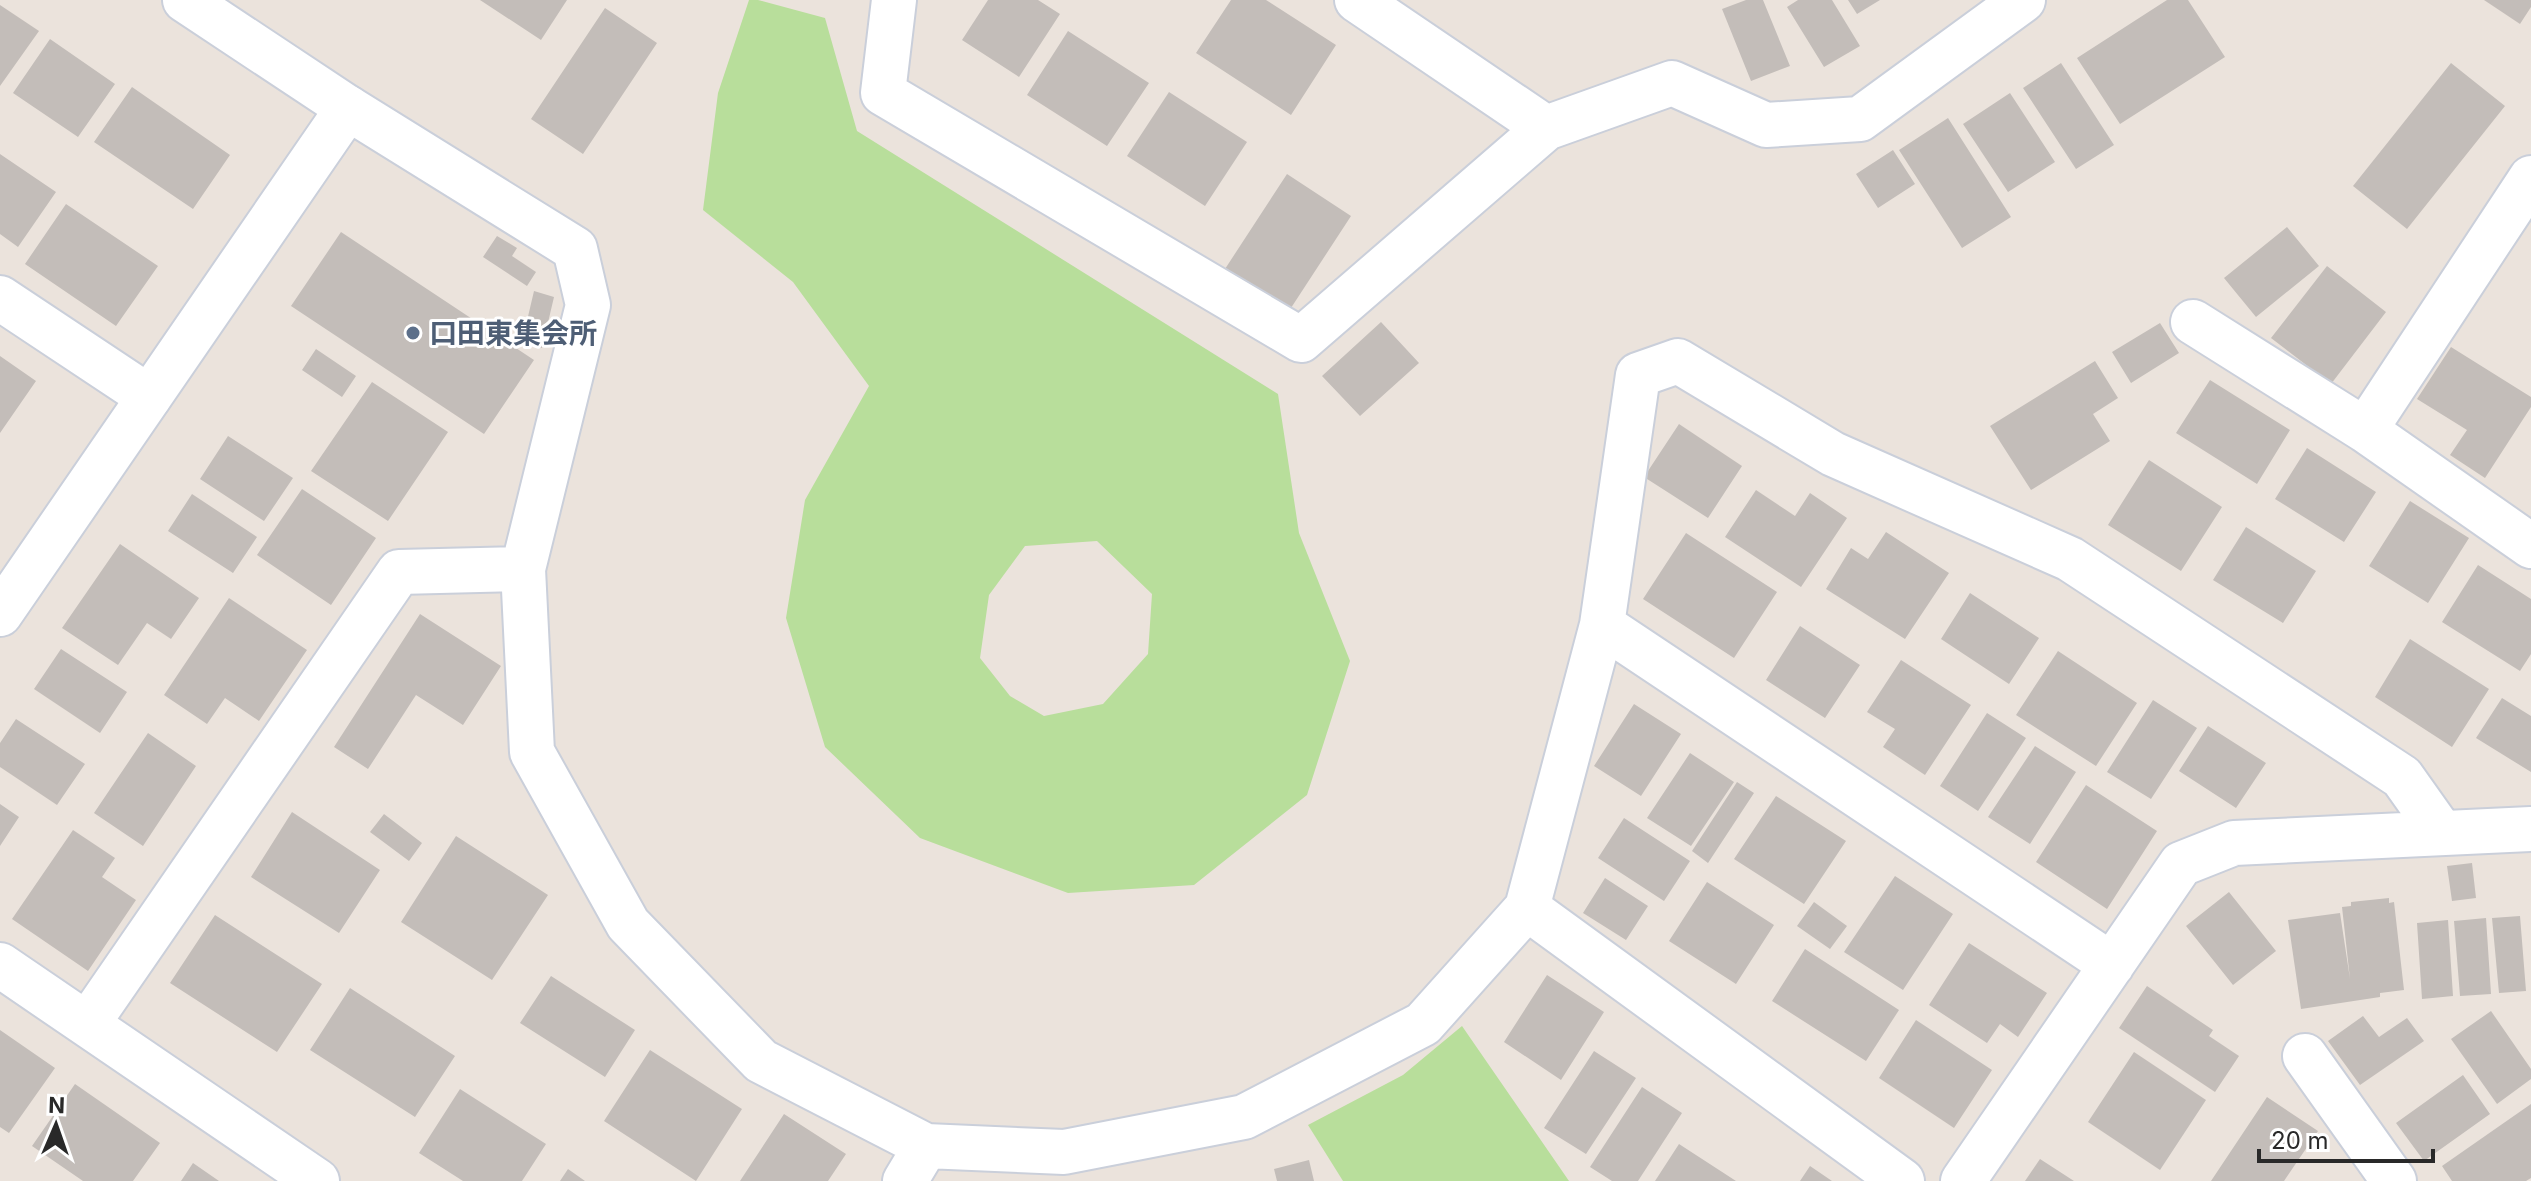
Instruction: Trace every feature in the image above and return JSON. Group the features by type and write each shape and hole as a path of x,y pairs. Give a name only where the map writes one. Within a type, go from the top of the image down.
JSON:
{"street":[{"path":"185,0 348,108 575,249 588,305 523,569 532,752 628,924 761,1061 915,1164 1064,1152 1244,1117 1423,1024 1527,908 1602,625 1638,375 1678,361 1833,454 2070,559 2402,777 2441,832"},
{"path":"894,0 883,93 1301,340 1546,128 1672,83 1766,125 1860,119 2023,0"},
{"path":"1357,0 1546,128"},
{"path":"0,614 348,108"},
{"path":"2365,430 2531,178"},
{"path":"0,298 149,397"},
{"path":"2193,322 2365,430 2531,546"},
{"path":"88,1023 399,572 523,569"},
{"path":"1602,625 2112,965"},
{"path":"1963,1181 2181,864 2234,843 2531,829"},
{"path":"1527,908 1902,1181"},
{"path":"0,965 317,1181"},
{"path":"2305,1056 2394,1181"}],"green space":[{"path":"749,0 825,18 857,131 1278,394 1299,533 1350,661 1307,795 1194,885 1068,893 920,838 825,747 786,618 805,500 869,386 793,282 703,210 718,93","holes":["1097,541 1152,594 1148,654 1103,704 1044,716 1010,696 980,658 989,595 1025,546"]},
{"path":"1462,1026 1569,1181 1343,1181 1308,1125 1403,1075"}],"building":[{"path":"480,0 567,0 541,40"},
{"path":"988,0 1038,0 1060,14 1019,77 962,40"},
{"path":"1231,0 1266,0 1336,45 1291,115 1196,53"},
{"path":"1746,0 1763,0 1790,66 1751,81 1722,9"},
{"path":"1798,0 1832,0 1860,46 1824,67 1787,7"},
{"path":"1848,0 1880,0 1857,14"},
{"path":"2167,0 2188,0 2225,57 2120,124 2077,58"},
{"path":"2484,0 2531,0 2531,7 2520,24"},
{"path":"0,5 39,31 0,86"},
{"path":"605,8 657,43 583,154 531,119"},
{"path":"1068,31 1149,83 1107,146 1027,95"},
{"path":"50,39 115,84 78,137 13,93"},
{"path":"2061,63 2114,145 2076,169 2023,88"},
{"path":"2451,63 2505,106 2407,229 2353,186"},
{"path":"132,87 230,155 193,209 94,142"},
{"path":"1169,92 1247,142 1205,206 1127,156"},
{"path":"2010,93 2055,162 2008,192 1963,124"},
{"path":"1948,118 2011,217 1962,248 1899,150"},
{"path":"1893,150 1915,184 1878,208 1856,174"},
{"path":"0,154 56,192 18,247 0,234"},
{"path":"1287,174 1351,216 1289,311 1225,269"},
{"path":"66,204 158,266 116,326 25,264"},
{"path":"2287,227 2319,266 2256,317 2224,278"},
{"name":"口田東集会所","path":"341,232 534,360 484,434 291,306"},
{"path":"497,236 517,248 512,256 536,272 527,286 483,257"},
{"path":"2327,266 2386,312 2331,384 2271,338"},
{"path":"534,291 554,297 542,348 522,342"},
{"path":"1381,322 1419,363 1360,416 1322,376"},
{"path":"2160,323 2179,353 2131,383 2112,352"},
{"path":"2451,347 2531,397 2531,407 2485,478 2450,455 2467,430 2417,399"},
{"path":"316,349 356,376 342,397 302,370"},
{"path":"0,356 36,381 0,433"},
{"path":"2095,361 2118,398 2093,414 2110,441 2031,490 1990,426"},
{"path":"2210,380 2290,430 2257,484 2176,433"},
{"path":"372,382 448,432 388,521 311,471"},
{"path":"1679,424 1742,466 1708,518 1644,477"},
{"path":"228,436 293,478 264,521 200,479"},
{"path":"2307,448 2376,492 2344,542 2275,499"},
{"path":"2149,460 2222,507 2181,571 2108,525"},
{"path":"302,489 376,538 331,605 257,555"},
{"path":"1756,490 1795,516 1810,493 1847,518 1801,587 1725,537"},
{"path":"192,494 257,537 233,573 168,531"},
{"path":"2410,501 2469,538 2428,603 2369,566"},
{"path":"2246,527 2316,571 2283,623 2213,580"},
{"path":"1886,532 1949,573 1905,639 1826,589 1851,548 1868,559"},
{"path":"1686,533 1777,592 1734,658 1643,599"},
{"path":"120,544 199,598 171,639 147,623 118,665 62,628"},
{"path":"2478,565 2531,599 2531,654 2520,671 2442,622"},
{"path":"1970,593 2039,638 2009,684 1941,639"},
{"path":"229,598 307,650 259,721 225,698 207,724 164,695"},
{"path":"420,614 501,666 463,725 416,695 368,769 334,747"},
{"path":"1800,626 1860,665 1825,718 1766,680"},
{"path":"2410,639 2489,689 2452,747 2375,697"},
{"path":"61,649 127,692 100,733 34,689"},
{"path":"2058,651 2137,703 2096,766 2016,715"},
{"path":"1901,660 1971,705 1925,775 1883,747 1895,729 1867,712"},
{"path":"2502,698 2531,716 2531,772 2476,738"},
{"path":"2153,700 2197,728 2151,799 2107,772"},
{"path":"1634,704 1681,734 1641,796 1594,766"},
{"path":"1987,713 2026,738 1978,811 1940,786"},
{"path":"16,719 85,764 57,805 0,767 0,743"},
{"path":"2208,726 2266,763 2236,808 2179,771"},
{"path":"148,733 196,766 143,846 94,813"},
{"path":"2035,746 2076,772 2030,844 1988,817"},
{"path":"1690,753 1734,782 1691,846 1647,818"},
{"path":"1737,782 1754,793 1708,863 1692,851"},
{"path":"2086,785 2157,831 2107,909 2036,862"},
{"path":"1776,796 1846,841 1804,904 1734,859"},
{"path":"0,804 19,817 0,846"},
{"path":"292,812 380,870 339,933 251,877"},
{"path":"384,814 422,843 409,861 370,832"},
{"path":"1624,818 1690,861 1664,901 1598,858"},
{"path":"73,830 115,858 102,877 136,900 88,971 12,919"},
{"path":"456,836 548,895 492,980 401,922"},
{"path":"2472,863 2476,898 2452,901 2447,866"},
{"path":"1895,876 1953,914 1903,990 1844,952"},
{"path":"1605,878 1648,906 1626,940 1583,913"},
{"path":"1707,882 1774,925 1736,984 1669,941"},
{"path":"2229,892 2276,951 2233,985 2186,926"},
{"path":"2389,898 2389,903 2394,902 2404,990 2380,993 2380,997 2301,1009 2288,920 2340,913 2350,979 2342,907 2351,906 2351,902"},
{"path":"1814,902 1847,926 1830,949 1797,926"},
{"path":"215,915 322,984 277,1052 170,983"},
{"path":"2520,916 2526,991 2499,993 2492,918"},
{"path":"2486,918 2491,994 2460,996 2454,921"},
{"path":"2448,920 2453,996 2422,999 2417,923"},
{"path":"1969,943 2047,993 2018,1037 2000,1024 1987,1043 1929,1005"},
{"path":"1805,949 1899,1010 1866,1061 1772,1001"},
{"path":"1547,975 1604,1012 1561,1080 1504,1042"},
{"path":"551,976 635,1030 605,1077 520,1023"},
{"path":"2147,986 2213,1030 2209,1036 2239,1056 2215,1092 2119,1028"},
{"path":"350,988 455,1056 415,1117 310,1050"},
{"path":"2491,1011 2531,1069 2531,1079 2497,1104 2451,1039"},
{"path":"2363,1016 2379,1037 2407,1018 2424,1041 2360,1085 2328,1041"},
{"path":"1916,1020 1992,1070 1954,1128 1879,1078"},
{"path":"0,1030 55,1068 9,1133 0,1127"},
{"path":"650,1050 742,1109 696,1181 604,1121"},
{"path":"1594,1051 1636,1078 1586,1154 1544,1128"},
{"path":"2134,1052 2206,1100 2160,1170 2088,1122"},
{"path":"2463,1075 2490,1114 2424,1161 2396,1123"},
{"path":"75,1084 160,1143 133,1181 83,1181 32,1146"},
{"path":"1642,1087 1682,1113 1638,1181 1612,1181 1590,1167"},
{"path":"460,1089 546,1144 522,1181 463,1181 419,1153"},
{"path":"2267,1097 2318,1131 2284,1181 2211,1181"},
{"path":"2531,1104 2531,1178 2526,1181 2452,1181 2442,1166"},
{"path":"784,1114 846,1154 828,1181 740,1181"},
{"path":"1679,1144 1736,1181 1655,1181"},
{"path":"2040,1159 2074,1181 2025,1181"},
{"path":"1309,1160 1314,1181 1277,1181 1274,1169"},
{"path":"193,1163 219,1181 181,1181"},
{"path":"1810,1166 1832,1181 1800,1181"},
{"path":"568,1169 585,1181 560,1181"}],"place":[{"name":"口田東集会所","path":"413,333"}]}
